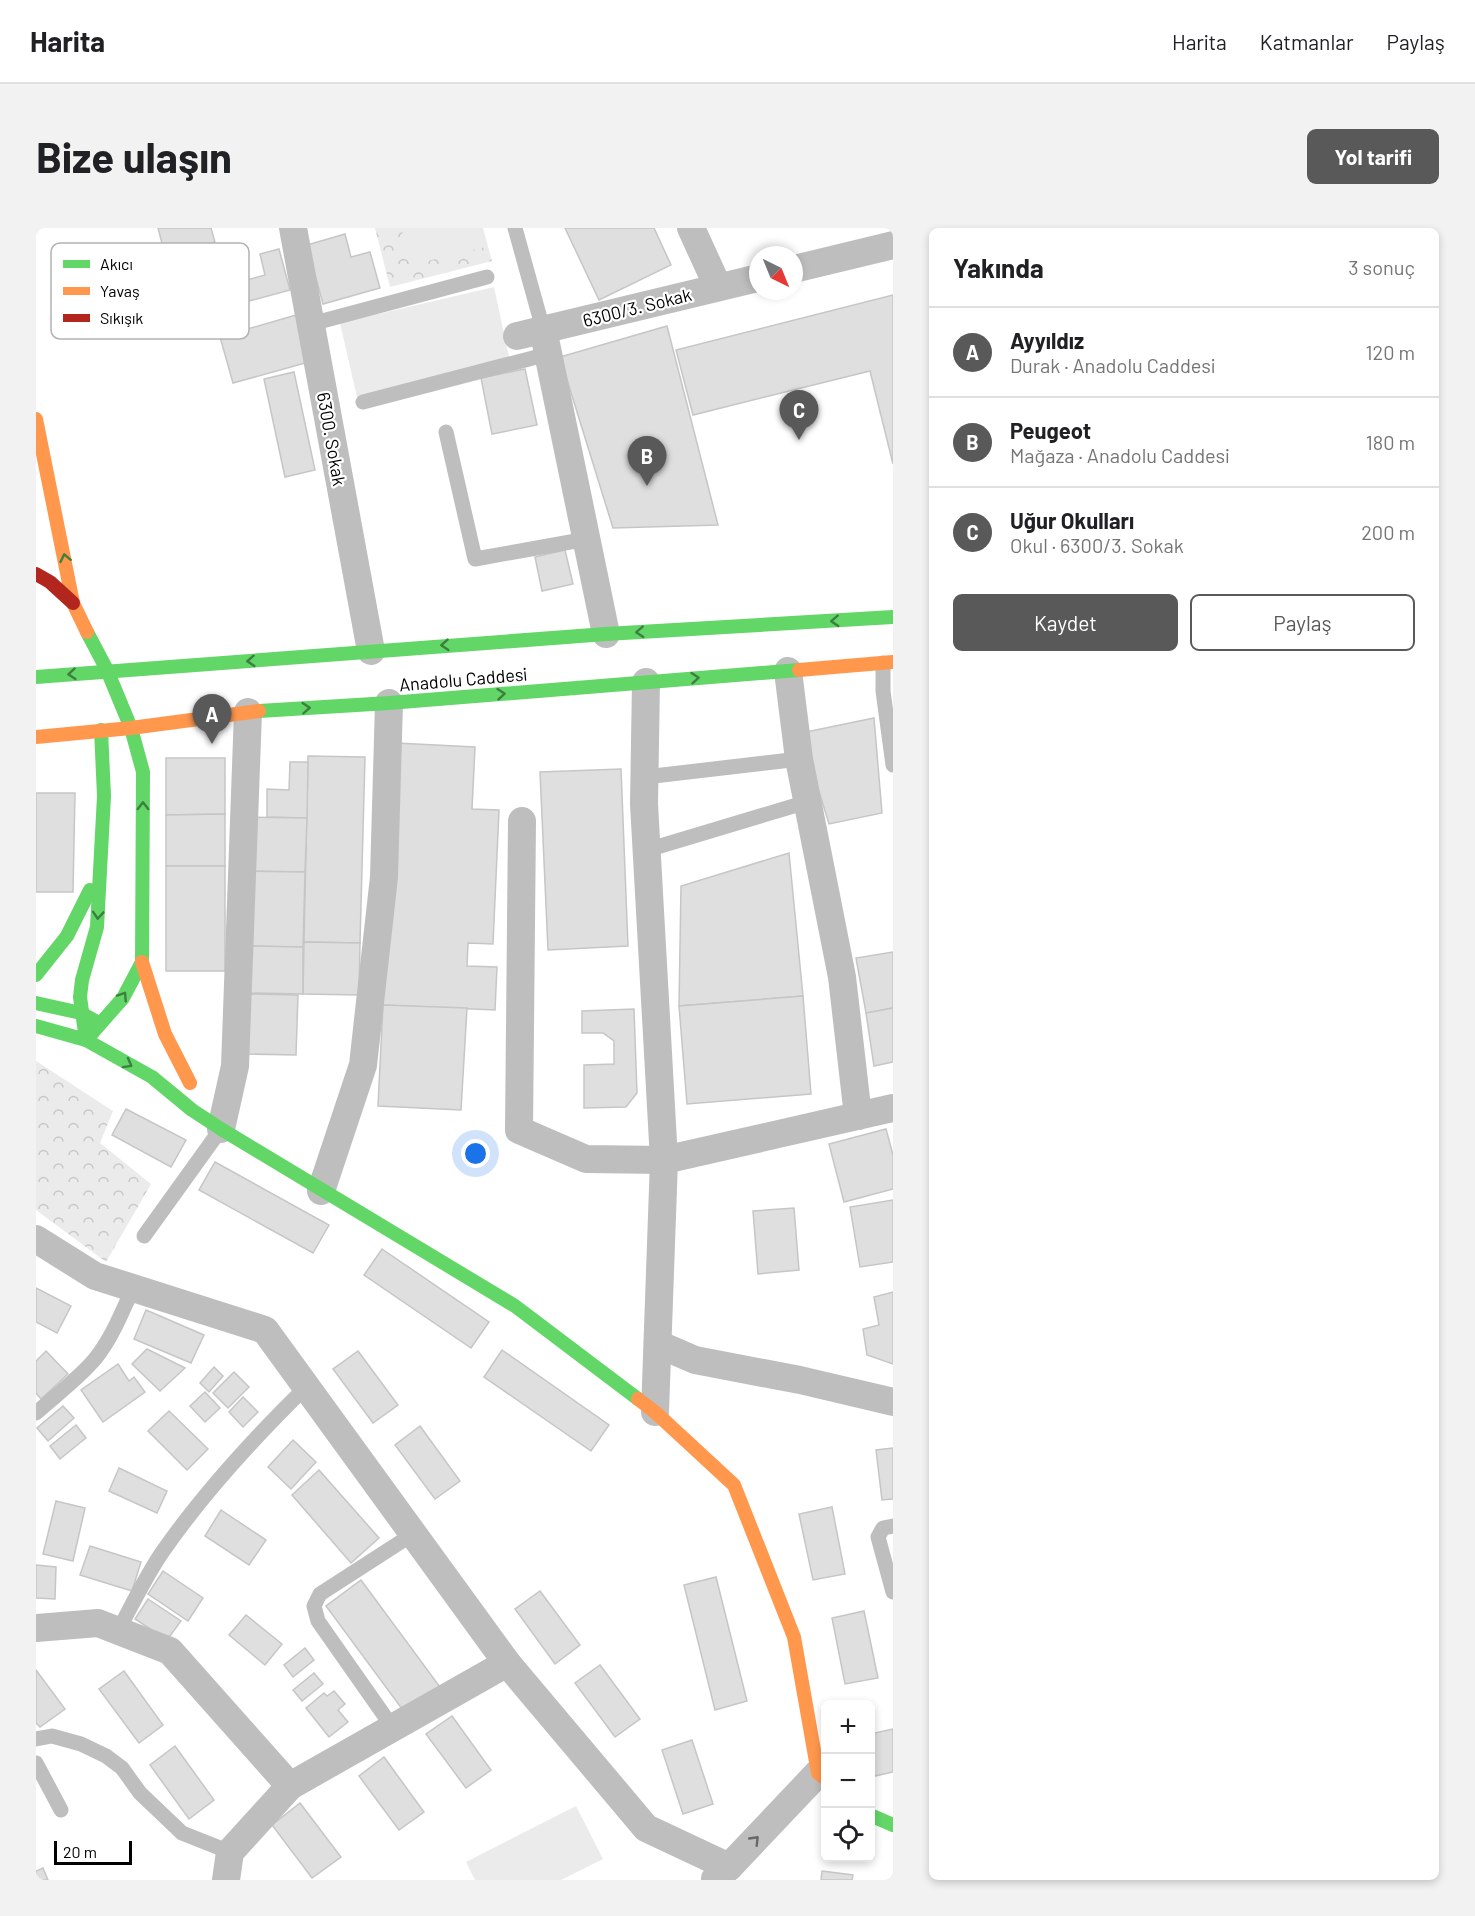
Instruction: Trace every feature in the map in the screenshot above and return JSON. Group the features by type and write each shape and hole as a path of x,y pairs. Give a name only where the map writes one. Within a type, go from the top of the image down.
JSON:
{"main road":[{"path":"36,419 73,603 107,670 131,728 143,772 142,962 165,1034 215,1125"},
{"path":"36,574 50,582 73,603"},
{"name":"Anadolu Caddesi","path":"36,677 606,634 893,617"},
{"name":"Anadolu Caddesi","path":"36,737 131,728 248,712 389,703 888,662"},
{"path":"86,1040 81,1013 82,980 97,927 104,796 101,730"},
{"path":"36,975 57,953 77,922 101,864"},
{"path":"86,1040 123,998 142,962"},
{"path":"36,1003 81,1013 116,1032"},
{"path":"36,1026 86,1040 152,1077 192,1110 215,1125 515,1306 655,1412 734,1485 794,1636 821,1771"},
{"path":"162,1061 197,1093"},
{"path":"875,1817 893,1825"}],"street":[{"name":"6300. Sokak","path":"293,228 371,651"},
{"path":"691,228 718,287"},
{"path":"803,267 893,245"},
{"name":"6300/3. Sokak","path":"536,340 749,280"},
{"path":"536,340 587,538 606,634"},
{"path":"788,671 799,759 842,977 858,1116"},
{"path":"646,682 647,850 664,1160 655,1412"},
{"path":"321,1191 363,1065 384,877 389,703"},
{"path":"215,1125 235,1066 248,712"},
{"path":"522,821 519,1130 586,1159 664,1160 893,1108"},
{"path":"36,1239 95,1276 265,1330 507,1663 645,1828 721,1874 821,1777"},
{"path":"657,1344 695,1360 800,1380 893,1402"},
{"path":"36,1628 98,1623 170,1651 290,1786"},
{"path":"226,1880 230,1852 290,1786 507,1663"}],"lane":[{"path":"363,402 536,340 515,228"},
{"path":"311,324 487,277"},
{"path":"446,432 476,559 587,538"},
{"path":"888,662 883,691 893,765"},
{"path":"645,777 799,759"},
{"path":"647,850 807,802"},
{"path":"144,1236 215,1125"},
{"path":"36,1413 95,1359 111,1335 133,1288"},
{"path":"118,1631 160,1556 192,1512 234,1461 306,1387"},
{"path":"893,1526 883,1528 878,1537 893,1592"},
{"path":"393,1728 318,1621 314,1606 320,1594 413,1534"},
{"path":"36,1739 52,1736 81,1744 106,1756 122,1768 140,1793 182,1833 230,1852"},
{"path":"36,1763 61,1810"}],"green space":[{"path":"375,228 483,228 492,261 390,287"},
{"path":"401,228 480,228 485,247 411,265"},
{"path":"494,287 510,361 357,397 340,323"},
{"path":"36,1061 113,1111 100,1143 151,1184 106,1262 36,1210"},
{"path":"576,1806 603,1859 561,1880 475,1880 466,1862"}],"building":[{"path":"158,228 211,228 215,242 211,243 162,243"},
{"path":"565,228 654,228 671,265 599,300"},
{"path":"345,234 351,257 370,252 380,288 323,304 307,245"},
{"path":"279,249 290,290 249,301 249,279 265,275 260,254"},
{"path":"893,295 893,464 870,371 693,415 676,350"},
{"path":"296,315 309,362 233,383 221,339 249,339 249,329"},
{"path":"667,326 718,525 613,528 560,357"},
{"path":"525,369 537,425 492,434 481,378"},
{"path":"294,372 315,470 285,477 264,379"},
{"path":"565,550 573,584 542,591 535,557"},
{"path":"874,718 882,813 829,824 801,733"},
{"path":"396,743 475,747 472,809 499,810 493,944 468,943 467,966 497,967 495,1010 383,1005"},
{"path":"308,756 365,757 360,943 304,942"},
{"path":"166,758 225,758 225,814 166,815"},
{"path":"290,762 308,762 307,818 267,817 267,789 289,790"},
{"path":"621,769 628,946 548,950 540,772"},
{"path":"36,793 75,793 73,892 36,892"},
{"path":"225,814 225,866 166,866 166,815"},
{"path":"246,817 307,818 305,872 244,871"},
{"path":"789,853 803,996 679,1006 681,886"},
{"path":"166,866 225,866 225,971 166,971"},
{"path":"244,871 305,872 303,947 243,946"},
{"path":"304,942 360,943 359,995 303,994"},
{"path":"248,946 303,947 303,994 247,993"},
{"path":"893,952 893,1008 866,1013 856,958"},
{"path":"249,994 298,995 296,1055 248,1054"},
{"path":"803,996 811,1094 687,1104 679,1006"},
{"path":"383,1005 467,1008 461,1110 378,1106"},
{"path":"893,1008 893,1062 874,1066 866,1013"},
{"path":"634,1009 637,1093 626,1107 584,1108 584,1065 614,1064 614,1041 603,1033 582,1033 582,1011"},
{"path":"126,1109 186,1140 171,1167 112,1135"},
{"path":"886,1129 893,1155 893,1189 844,1202 829,1144"},
{"path":"215,1162 329,1225 313,1253 199,1190"},
{"path":"893,1200 893,1262 860,1267 850,1207"},
{"path":"794,1208 799,1270 758,1274 753,1211"},
{"path":"382,1249 489,1322 471,1348 364,1275"},
{"path":"36,1288 71,1306 57,1333 36,1322"},
{"path":"893,1292 893,1364 867,1355 863,1329 879,1325 874,1297"},
{"path":"146,1310 204,1335 191,1363 134,1339"},
{"path":"147,1349 185,1368 160,1391 132,1364"},
{"path":"502,1350 609,1425 591,1451 484,1377"},
{"path":"46,1351 68,1374 41,1399 36,1393 36,1361"},
{"path":"358,1351 398,1405 373,1423 333,1369"},
{"path":"118,1364 129,1381 134,1377 145,1392 103,1422 81,1390"},
{"path":"214,1367 223,1376 209,1392 200,1383"},
{"path":"234,1372 249,1387 228,1408 213,1393"},
{"path":"205,1392 220,1408 205,1422 190,1406"},
{"path":"243,1397 258,1412 243,1427 229,1412"},
{"path":"63,1406 74,1418 48,1441 37,1428"},
{"path":"169,1411 208,1449 187,1470 148,1431"},
{"path":"76,1425 86,1438 60,1459 50,1446"},
{"path":"420,1426 460,1481 435,1499 395,1445"},
{"path":"293,1440 316,1462 291,1489 268,1467"},
{"path":"893,1448 893,1499 882,1500 876,1450"},
{"path":"119,1468 167,1491 157,1513 109,1491"},
{"path":"319,1470 379,1538 351,1563 292,1495"},
{"path":"56,1501 85,1508 73,1561 43,1554"},
{"path":"832,1507 845,1574 813,1580 799,1514"},
{"path":"221,1510 266,1540 249,1565 205,1536"},
{"path":"90,1546 141,1562 132,1591 80,1575"},
{"path":"36,1565 56,1567 55,1599 36,1598"},
{"path":"163,1571 203,1598 188,1621 148,1594"},
{"path":"716,1577 747,1701 715,1710 684,1585"},
{"path":"361,1580 440,1687 405,1713 326,1606"},
{"path":"540,1591 580,1645 555,1664 515,1609"},
{"path":"148,1599 181,1621 167,1640 135,1619"},
{"path":"864,1611 878,1678 845,1684 832,1618"},
{"path":"246,1615 282,1644 265,1665 229,1635"},
{"path":"305,1648 314,1660 293,1677 284,1665"},
{"path":"600,1665 640,1719 615,1737 575,1683"},
{"path":"36,1670 65,1709 40,1727 36,1723"},
{"path":"124,1671 163,1725 139,1743 99,1689"},
{"path":"314,1673 323,1684 302,1701 293,1690"},
{"path":"334,1691 345,1704 338,1710 348,1722 329,1737 306,1708 324,1693 327,1696"},
{"path":"452,1716 491,1770 466,1788 426,1734"},
{"path":"893,1729 893,1772 875,1776 875,1754 875,1733"},
{"path":"692,1740 713,1804 683,1814 662,1750"},
{"path":"175,1746 214,1800 189,1819 150,1765"},
{"path":"384,1757 424,1812 399,1830 359,1776"},
{"path":"300,1803 341,1857 312,1878 272,1825"},
{"path":"43,1868 48,1880 36,1880 36,1871"},
{"path":"822,1871 853,1875 852,1880 821,1880"}],"traffic: fast":[{"path":"36,677 606,634 893,617"},
{"path":"86,1040 123,998 142,962 143,772 131,728 107,670 87,632"},
{"path":"259,711 389,703 799,670"},
{"path":"86,1040 80,997 82,980 97,927 104,796 101,730"},
{"path":"36,975 67,936 90,890"},
{"path":"36,1003 81,1013 99,1023"},
{"path":"36,1026 86,1040 152,1077 192,1110 221,1129 515,1306 638,1399"},
{"path":"875,1817 893,1825"}],"traffic: slow":[{"path":"36,419 73,603 87,632"},
{"path":"799,670 893,662"},
{"path":"36,737 131,728 259,711"},
{"path":"142,962 165,1034 190,1083"},
{"path":"638,1399 734,1485 794,1637 818,1773 821,1775"}],"traffic: jam":[{"path":"36,574 50,582 73,603"}],"place":[{"name":"Uğur Okulları","path":"799,440"},
{"name":"Peugeot","path":"647,486"},
{"name":"Ayyıldız","path":"212,744"}]}
